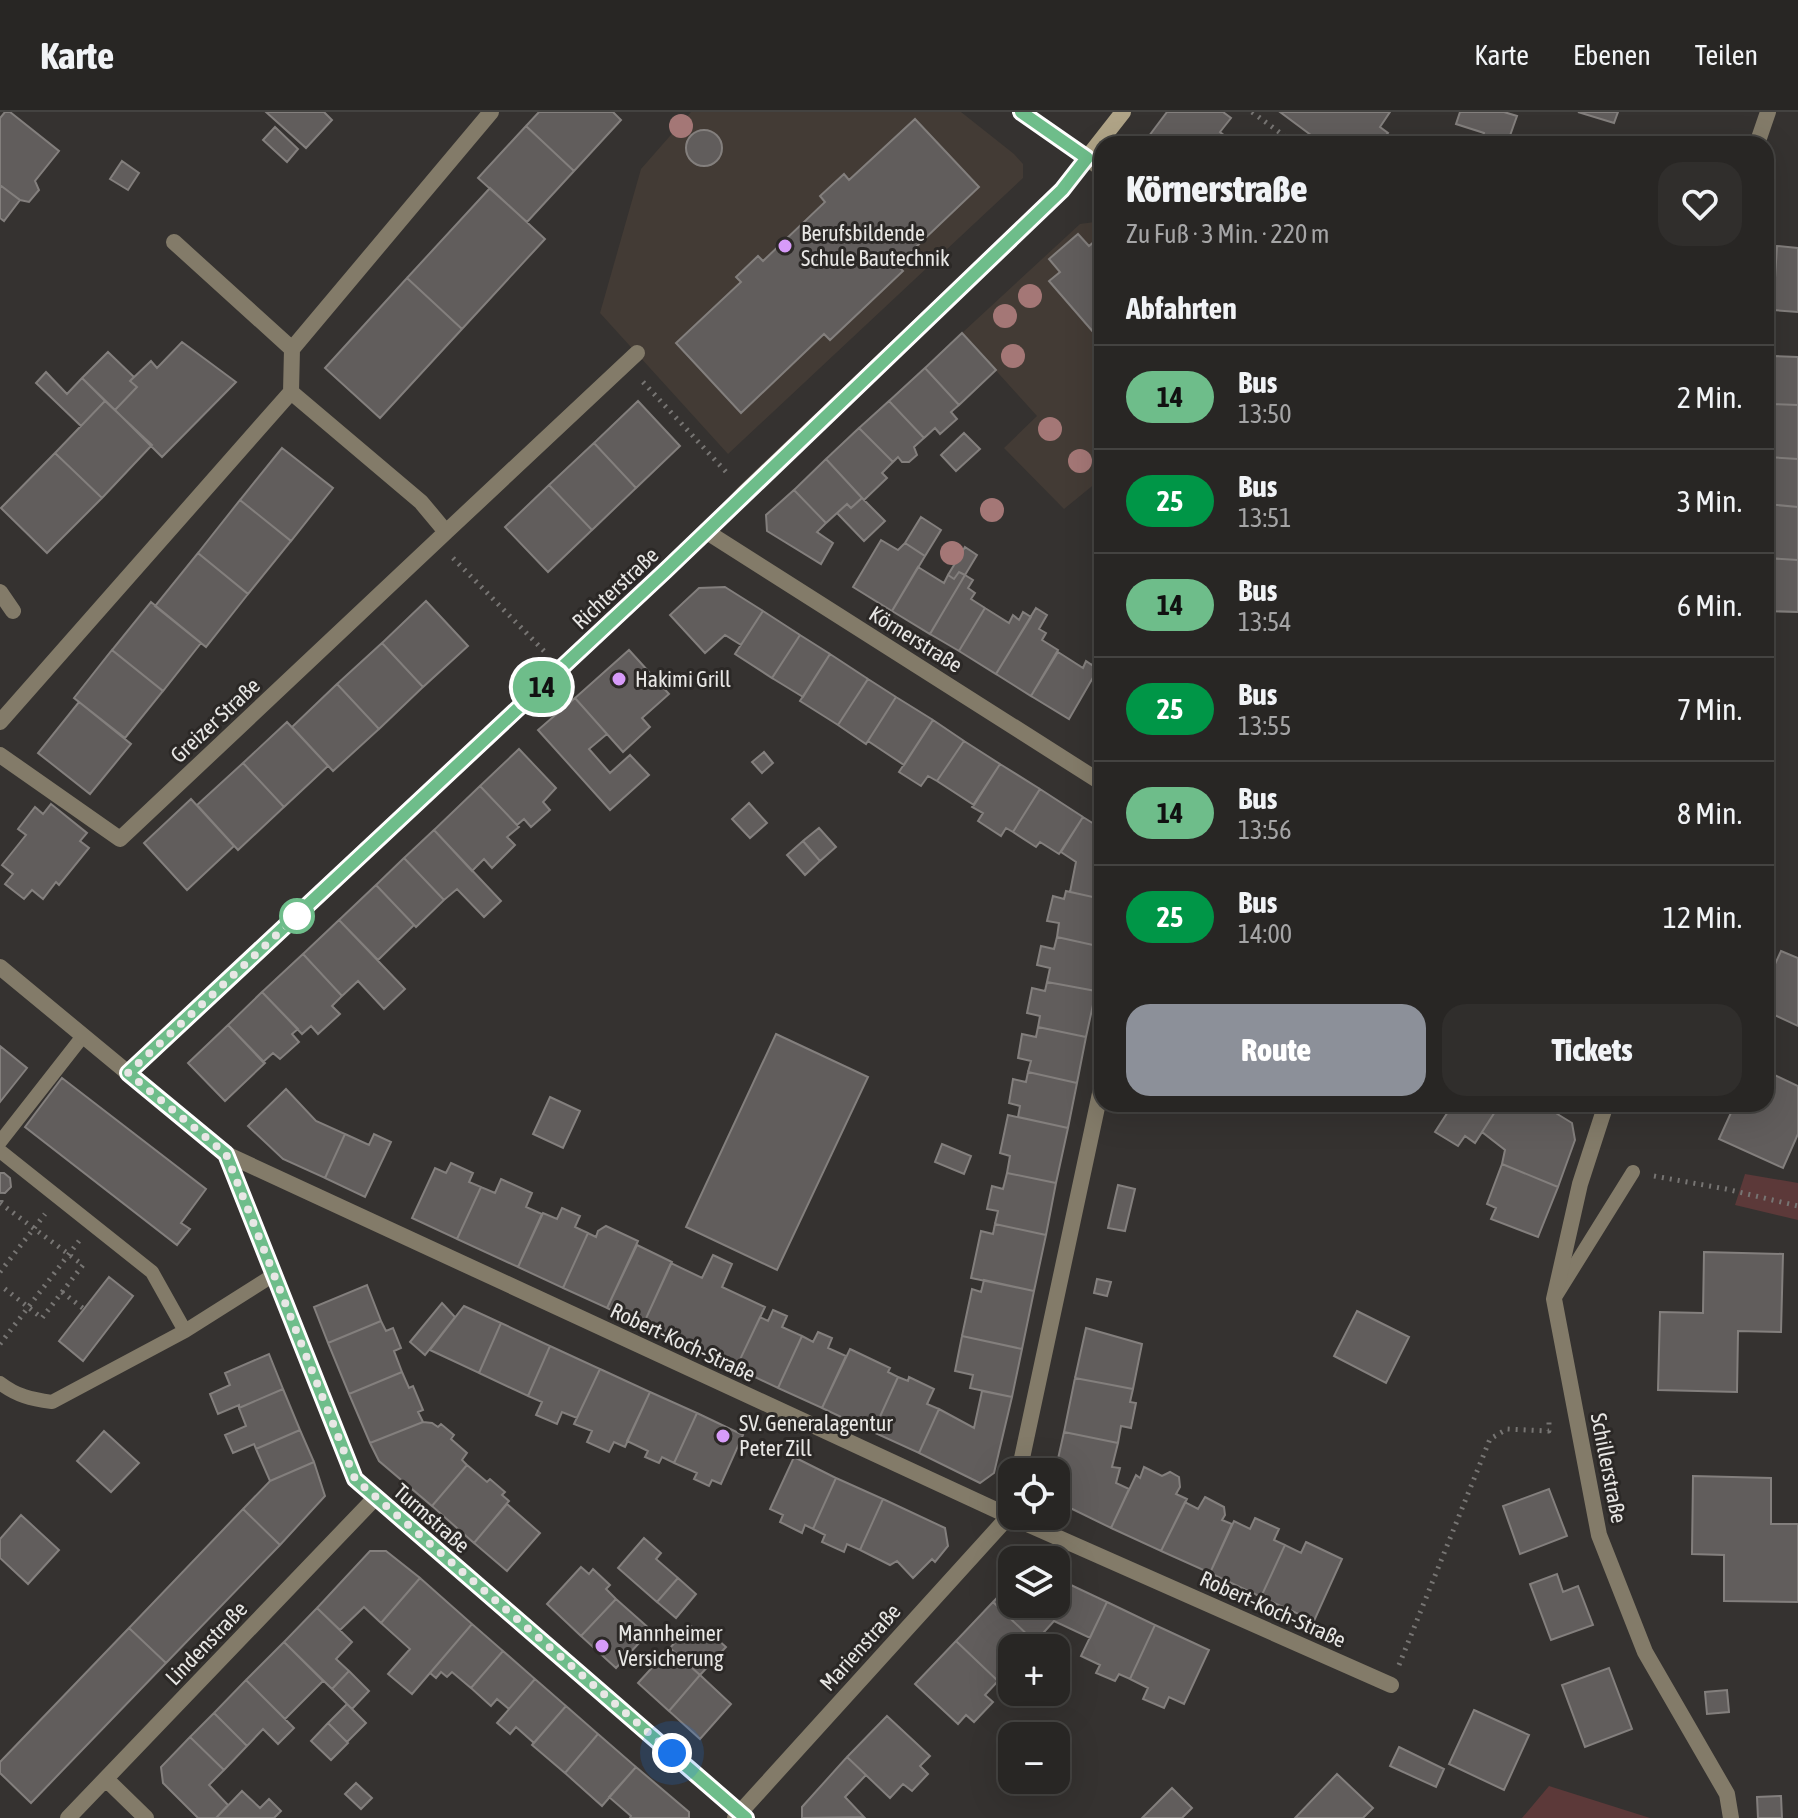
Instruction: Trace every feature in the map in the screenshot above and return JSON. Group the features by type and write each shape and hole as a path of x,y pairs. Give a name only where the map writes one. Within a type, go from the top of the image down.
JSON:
{"main road":[{"path":"1021,112 1087,158 1094,149"},
{"path":"1104,136 1123,112"}],"street":[{"path":"0,722 291,392 292,349 491,112"},
{"path":"1760,136 1768,112"},
{"path":"1087,158 1094,163"},
{"name":"Richterstraße","path":"128,1073 707,532 745,492 1062,190 1087,158"},
{"path":"174,242 292,349"},
{"name":"Greizer Straße","path":"0,755 120,839 631,358"},
{"path":"291,392 421,502 441,537"},
{"name":"Körnerstraße","path":"707,532 1094,778"},
{"path":"0,592 13,611"},
{"name":"Robert-Koch-Straße","path":"0,967 226,1154 998,1504"},
{"path":"1022,1458 1096,1112"},
{"name":"Schillerstraße","path":"1603,1112 1580,1184 1554,1299 1599,1535 1645,1652 1727,1794 1731,1818"},
{"name":"Turmstraße","path":"226,1154 355,1479 740,1816"},
{"name":"Lindenstraße","path":"68,1818 375,1498"},
{"name":"Marienstraße","path":"740,1816 998,1525"},
{"name":"Robert-Koch-Straße","path":"1054,1530 1391,1685"},
{"path":"106,1779 146,1818"}],"lane":[{"path":"0,1142 83,1036"},
{"path":"0,1151 152,1272 185,1331"},
{"path":"1554,1299 1633,1172"},
{"path":"0,1383 27,1398 52,1402 185,1331 272,1276"}],"path":[{"path":"1252,112 1284,136"},
{"path":"631,358 745,492"},
{"path":"441,537 561,669"},
{"path":"1633,1172 1798,1206"},
{"path":"0,1285 42,1318 83,1265 0,1202 1,1193"},
{"path":"0,1272 58,1197"},
{"path":"0,1344 91,1225"},
{"path":"62,1292 84,1309"},
{"path":"1391,1685 1490,1439 1507,1429 1549,1431 1548,1405"}],"shaded area":[{"name":"Berufsbildende Schule Bautechnik","path":"691,112 961,112 1023,164 1023,178 728,454 600,313 641,169"},
{"path":"1094,222 1094,485 1064,509 1004,448 1037,416 962,333 1080,224"},
{"path":"1745,1174 1798,1183 1798,1220 1735,1205"},
{"path":"1549,1786 1650,1818 1522,1818"}],"building":[{"path":"5,112 10,112 59,151 35,181 39,190 29,202 20,200 0,185 0,118"},
{"path":"266,112 324,112 332,120 306,148"},
{"path":"539,112 613,112 621,120 574,171 526,126"},
{"path":"1167,112 1223,112 1231,118 1220,132 1225,136 1149,136"},
{"path":"1280,112 1390,112 1380,127 1388,133 1386,136 1312,136"},
{"path":"1460,112 1504,112 1517,116 1510,136 1483,136 1484,133 1456,124"},
{"path":"1578,112 1618,112 1614,123"},
{"path":"915,119 979,187 897,265 903,271 830,340 824,334 741,413 676,343 741,282 736,277 758,256 763,261 825,202 820,196 844,174 849,180"},
{"path":"526,126 574,171 527,222 478,178"},
{"path":"275,127 298,149 287,162 263,140"},
{"path":"704,130 717,135 722,148 717,161 704,166 691,161 686,148 691,135"},
{"path":"122,161 139,173 128,190 110,179"},
{"path":"0,185 20,200 4,221 0,218"},
{"path":"490,188 545,239 462,329 407,278"},
{"path":"1078,234 1089,246 1094,242 1094,333 1049,281 1060,272 1049,259"},
{"path":"1777,246 1798,248 1798,312 1774,310"},
{"path":"407,278 462,329 380,418 325,368"},
{"path":"962,333 996,370 959,405 925,368"},
{"path":"182,342 236,382 162,457 115,410 137,387 130,381 151,361 157,368"},
{"path":"108,352 134,377 130,381 137,387 115,410 82,378"},
{"path":"1774,356 1798,357 1798,405 1774,404"},
{"path":"925,368 959,405 951,412 957,419 940,434 935,428 924,438 889,401"},
{"path":"46,372 67,394 82,378 105,401 81,426 36,383"},
{"path":"105,401 152,445 102,498 55,453"},
{"path":"638,401 680,446 636,488 594,443"},
{"path":"889,401 924,438 914,447 917,455 909,462 902,462 898,457 893,462 859,428"},
{"path":"1774,404 1798,405 1798,459 1774,457"},
{"path":"859,428 893,462 882,473 887,478 864,500 826,459"},
{"path":"964,433 980,449 956,471 941,455"},
{"path":"594,443 636,488 592,530 549,485"},
{"path":"282,448 333,488 291,541 240,500"},
{"path":"55,453 102,498 47,553 1,508"},
{"path":"1774,457 1798,459 1798,507 1774,505"},
{"path":"826,459 862,498 851,508 847,504 826,523 794,490"},
{"path":"549,485 592,530 548,572 505,527"},
{"path":"794,490 826,523 817,532 833,543 821,564 767,531 766,515"},
{"path":"862,498 885,521 864,541 837,513 847,504 851,508"},
{"path":"240,500 291,541 248,594 198,553"},
{"path":"1774,505 1798,507 1798,560 1774,558"},
{"path":"921,517 941,530 925,556 905,543"},
{"path":"881,540 898,550 905,543 925,556 892,611 853,587"},
{"path":"965,547 977,555 965,575 959,572 954,579 948,575"},
{"path":"198,553 248,594 206,647 155,606"},
{"path":"1774,558 1798,560 1798,612 1774,611"},
{"path":"918,567 944,583 948,575 954,579 959,572 965,575 930,634 892,611"},
{"path":"965,575 973,580 968,588 975,593 971,599 985,608 959,651 930,634"},
{"path":"725,587 763,611 741,645 725,635 705,653 670,615 699,588"},
{"path":"426,601 468,646 423,687 382,643"},
{"path":"151,602 201,643 163,691 112,650"},
{"path":"985,608 1009,623 1013,615 1019,620 1023,612 1031,617 996,674 959,651"},
{"path":"1036,608 1047,615 1039,629 1046,633 1042,640 1058,650 1031,696 996,674"},
{"path":"763,611 800,635 772,678 735,654"},
{"path":"800,635 830,654 803,697 772,678"},
{"path":"382,643 423,687 379,729 337,684"},
{"path":"112,650 163,691 125,738 74,698"},
{"path":"629,650 669,694 642,718 650,727 623,752 575,698"},
{"path":"1058,652 1083,668 1086,661 1092,665 1094,662 1094,676 1069,719 1031,696"},
{"path":"830,654 868,679 838,725 800,701"},
{"path":"868,679 896,697 866,744 838,725"},
{"path":"337,684 379,729 333,771 292,727"},
{"path":"896,697 933,720 904,765 868,741"},
{"path":"575,698 607,734 589,749 610,773 630,755 649,775 610,810 538,730"},
{"path":"79,702 131,744 90,794 38,753"},
{"path":"933,720 964,741 937,781 928,776 921,786 899,772"},
{"path":"287,722 328,766 284,807 243,763"},
{"path":"964,741 1000,764 974,805 937,781"},
{"path":"519,749 556,788 543,802 550,810 531,827 524,819 517,825 480,786"},
{"path":"764,752 773,763 762,773 752,762"},
{"path":"243,763 284,807 238,850 197,805"},
{"path":"1000,764 1040,789 1013,832 1006,828 1001,836 978,821 983,813 972,807"},
{"path":"480,786 519,827 507,837 515,845 492,868 484,859 472,871 434,830"},
{"path":"1040,789 1083,817 1059,854 1040,842 1036,847 1013,832"},
{"path":"191,799 234,846 187,890 144,843"},
{"path":"749,803 767,823 750,838 732,819"},
{"path":"51,804 87,833 80,841 89,848 59,885 56,882 43,899 32,890 24,899 5,884 13,874 2,865 26,835 18,829 35,807 43,814"},
{"path":"1083,817 1094,824 1094,897 1070,892 1076,862 1061,852"},
{"path":"819,828 836,847 820,861 803,841"},
{"path":"434,830 501,901 484,917 457,889 444,900 404,858"},
{"path":"803,841 820,861 805,875 787,855"},
{"path":"404,858 444,900 416,927 376,885"},
{"path":"376,885 414,925 378,960 339,920"},
{"path":"1066,891 1094,897 1094,945 1057,937 1059,923 1047,921 1053,896 1064,899"},
{"path":"339,920 405,989 384,1009 358,981 342,996 303,954"},
{"path":"1057,937 1094,945 1094,991 1047,982 1050,968 1037,965 1041,946 1054,949"},
{"path":"1781,951 1798,958 1798,1026 1774,1015 1774,966"},
{"path":"303,954 342,996 332,1006 340,1014 318,1034 311,1026 302,1034 262,992"},
{"path":"1047,982 1094,991 1086,1037 1038,1027 1040,1016 1027,1013 1032,988 1045,991"},
{"path":"262,992 298,1029 292,1034 299,1042 280,1059 273,1053 263,1062 228,1025"},
{"path":"228,1025 265,1063 225,1101 188,1063"},
{"path":"1038,1027 1086,1037 1077,1083 1028,1072 1031,1061 1018,1058 1022,1034 1036,1037"},
{"path":"776,1034 868,1077 777,1270 686,1227"},
{"path":"0,1046 27,1068 0,1102"},
{"path":"1028,1072 1077,1083 1068,1128 1018,1117 1020,1106 1009,1103 1013,1079 1026,1082"},
{"path":"1774,1075 1798,1086 1798,1134 1783,1168 1719,1139 1731,1112 1774,1112"},
{"path":"62,1078 206,1189 181,1223 190,1229 177,1245 25,1127"},
{"path":"286,1089 316,1121 345,1134 325,1178 283,1159 248,1126"},
{"path":"550,1097 580,1111 563,1148 533,1134"},
{"path":"1448,1112 1495,1112 1475,1143 1465,1136 1458,1146 1435,1132"},
{"path":"1495,1112 1554,1112 1572,1123 1575,1140 1558,1187 1502,1164 1505,1150 1482,1132"},
{"path":"1008,1115 1068,1128 1056,1183 1007,1173 1010,1156 1000,1153"},
{"path":"345,1134 369,1145 374,1134 391,1142 365,1197 325,1178"},
{"path":"942,1144 971,1156 964,1174 935,1162"},
{"path":"451,1163 473,1173 469,1182 481,1187 457,1239 412,1218 435,1168 446,1173"},
{"path":"1502,1164 1558,1187 1538,1237 1491,1219 1496,1208 1487,1204"},
{"path":"0,1173 10,1178 11,1187 5,1193 0,1193"},
{"path":"1007,1173 1056,1183 1046,1235 995,1224 998,1211 987,1209 992,1186 1003,1189"},
{"path":"501,1179 532,1193 526,1207 542,1214 518,1267 457,1239 481,1187 495,1193"},
{"path":"1118,1185 1135,1189 1125,1231 1108,1228"},
{"path":"562,1208 580,1216 575,1227 588,1233 563,1288 518,1267 543,1213 557,1219"},
{"path":"995,1224 1046,1235 1034,1291 971,1278 981,1231 993,1234"},
{"path":"606,1226 638,1241 607,1308 563,1288 588,1233 596,1237 598,1231"},
{"path":"637,1245 672,1262 643,1325 607,1308"},
{"path":"1704,1252 1783,1254 1781,1332 1738,1331 1737,1392 1658,1390 1660,1312 1703,1313"},
{"path":"713,1255 732,1264 722,1287 765,1307 736,1368 643,1325 671,1263 702,1278"},
{"path":"109,1277 133,1296 83,1361 59,1341"},
{"path":"1097,1279 1111,1282 1107,1296 1094,1293"},
{"path":"984,1280 1034,1291 1022,1349 962,1336 972,1289 981,1292"},
{"path":"367,1285 381,1321 328,1343 314,1307"},
{"path":"442,1303 455,1317 425,1355 410,1342"},
{"path":"464,1306 501,1323 479,1373 430,1350"},
{"path":"773,1310 787,1316 782,1327 802,1336 778,1388 736,1368 760,1317 768,1321"},
{"path":"1357,1311 1409,1337 1386,1383 1334,1356"},
{"path":"381,1321 386,1331 393,1328 401,1348 394,1351 402,1372 349,1394 328,1343"},
{"path":"501,1323 550,1346 528,1396 479,1373"},
{"path":"1086,1328 1142,1344 1133,1389 1075,1378"},
{"path":"818,1332 832,1338 828,1348 846,1356 822,1408 778,1388 802,1336 813,1342"},
{"path":"962,1336 1022,1349 1012,1397 970,1388 973,1375 955,1371"},
{"path":"550,1346 600,1369 577,1418 562,1412 557,1424 536,1415 542,1402 528,1396"},
{"path":"850,1349 890,1368 888,1372 898,1377 873,1432 822,1408"},
{"path":"269,1354 283,1389 218,1414 210,1394 230,1385 225,1373"},
{"path":"600,1369 650,1392 625,1447 614,1442 609,1452 587,1442 592,1431 574,1424"},
{"path":"402,1372 409,1388 413,1386 423,1410 418,1412 423,1422 370,1443 349,1394"},
{"path":"898,1377 908,1381 909,1377 934,1389 927,1404 939,1409 919,1453 873,1432"},
{"path":"1075,1378 1133,1389 1130,1402 1136,1403 1131,1428 1121,1426 1118,1443 1064,1432"},
{"path":"283,1389 300,1430 256,1449 254,1444 233,1453 225,1435 246,1426 239,1408"},
{"path":"982,1391 1012,1397 994,1473 980,1483 919,1453 939,1409 974,1428"},
{"path":"650,1392 697,1413 674,1463 662,1457 659,1463 645,1457 648,1451 627,1441"},
{"path":"697,1413 743,1435 721,1484 712,1480 709,1486 694,1479 697,1473 674,1463"},
{"path":"423,1422 438,1427 441,1424 454,1435 451,1439 467,1453 462,1460 467,1465 432,1506 379,1461 370,1443"},
{"path":"300,1430 314,1462 270,1481 256,1449"},
{"path":"104,1431 139,1463 111,1492 77,1461"},
{"path":"1064,1432 1118,1443 1112,1467 1120,1468 1116,1483 1129,1489 1111,1528 1070,1508 1070,1458 1058,1458"},
{"path":"794,1457 836,1478 813,1529 805,1525 802,1533 780,1522 783,1515 770,1509"},
{"path":"314,1462 325,1496 280,1545 243,1509 270,1481"},
{"path":"467,1465 487,1482 490,1479 505,1492 502,1495 509,1501 474,1543 432,1506"},
{"path":"1144,1467 1162,1476 1170,1472 1179,1477 1180,1487 1176,1494 1187,1499 1161,1551 1111,1528 1136,1475 1140,1478"},
{"path":"1693,1476 1771,1478 1771,1524 1798,1524 1798,1602 1724,1601 1724,1555 1692,1554"},
{"path":"836,1478 883,1499 860,1550 847,1544 844,1552 822,1542 825,1535 813,1529"},
{"path":"1549,1489 1567,1536 1520,1554 1503,1506"},
{"path":"1205,1497 1224,1507 1222,1520 1232,1524 1210,1573 1161,1551 1185,1502 1198,1509"},
{"path":"883,1499 945,1528 948,1546 935,1562 932,1559 913,1578 897,1561 890,1565 860,1550"},
{"path":"507,1504 540,1533 507,1571 474,1543"},
{"path":"243,1509 280,1545 166,1663 129,1628"},
{"path":"21,1515 59,1550 28,1584 0,1558 0,1539"},
{"path":"1255,1518 1279,1529 1274,1540 1285,1545 1261,1597 1210,1573 1234,1521 1250,1529"},
{"path":"644,1538 661,1553 656,1559 678,1578 657,1602 618,1568"},
{"path":"1306,1542 1342,1559 1314,1621 1261,1597 1285,1545 1301,1553"},
{"path":"370,1551 386,1551 420,1578 381,1623 364,1607 340,1630 317,1608"},
{"path":"581,1567 589,1574 593,1569 610,1585 606,1589 616,1599 581,1636 547,1604"},
{"path":"1557,1574 1563,1592 1578,1586 1593,1625 1551,1640 1530,1584"},
{"path":"420,1578 472,1624 412,1694 388,1674 410,1649 381,1623"},
{"path":"678,1578 696,1594 676,1618 657,1602"},
{"path":"1070,1585 1107,1602 1090,1638 1054,1621 1042,1634 1027,1634 1010,1618 1070,1618"},
{"path":"616,1599 651,1630 616,1668 581,1636"},
{"path":"993,1602 998,1607 998,1618 1010,1618 1027,1634 998,1634 998,1681 956,1641"},
{"path":"1107,1602 1155,1625 1130,1679 1119,1674 1115,1681 1096,1673 1100,1665 1081,1656"},
{"path":"317,1608 352,1642 336,1659 349,1671 332,1689 284,1642"},
{"path":"472,1624 503,1651 471,1688 452,1672 447,1677 441,1672 436,1678 430,1673"},
{"path":"690,1625 703,1637 708,1631 726,1647 700,1675 670,1648"},
{"path":"1155,1625 1209,1650 1184,1704 1169,1697 1164,1708 1143,1699 1148,1688 1130,1679"},
{"path":"129,1628 166,1663 31,1803 0,1773 0,1762"},
{"path":"956,1641 998,1681 985,1695 993,1702 974,1722 966,1715 958,1724 915,1684"},
{"path":"284,1642 323,1681 285,1719 246,1680"},
{"path":"670,1648 700,1675 669,1711 638,1683"},
{"path":"503,1651 535,1679 509,1709 497,1699 491,1706 471,1688"},
{"path":"1609,1668 1632,1729 1585,1747 1562,1685"},
{"path":"349,1671 369,1691 352,1709 332,1689"},
{"path":"700,1675 731,1704 700,1739 669,1711"},
{"path":"535,1679 566,1706 534,1743 516,1727 510,1734 497,1723"},
{"path":"246,1680 294,1728 278,1744 263,1729 247,1746 214,1713"},
{"path":"1727,1690 1729,1712 1707,1714 1705,1692"},
{"path":"347,1704 366,1723 347,1742 328,1723"},
{"path":"566,1706 598,1734 565,1773 532,1745"},
{"path":"1474,1710 1529,1735 1504,1790 1449,1764"},
{"path":"214,1713 247,1746 224,1770 190,1737"},
{"path":"887,1716 930,1756 920,1766 928,1774 912,1791 903,1784 890,1798 847,1757"},
{"path":"328,1723 348,1743 331,1760 311,1741"},
{"path":"598,1734 636,1767 602,1806 565,1773"},
{"path":"190,1737 224,1770 209,1785 228,1805 216,1818 198,1818 163,1783 161,1767"},
{"path":"1399,1747 1444,1769 1436,1787 1390,1766"},
{"path":"847,1757 866,1775 845,1797 864,1817 802,1818 802,1807"},
{"path":"636,1767 689,1812 689,1818 630,1818 609,1797"},
{"path":"1337,1774 1373,1808 1363,1818 1295,1818"},
{"path":"356,1783 372,1798 361,1809 345,1794"},
{"path":"1172,1788 1192,1808 1182,1818 1142,1818"},
{"path":"242,1791 260,1808 269,1799 281,1811 274,1818 216,1818"},
{"path":"1781,1796 1782,1818 1758,1818 1757,1797"}],"bus line":[{"name":"14","path":"746,1818 355,1479 226,1154 128,1073 707,532 745,492 1062,190 1087,158 1021,112"}],"place":[{"name":"Berufsbildende Schule Bautechnik","path":"785,246"},
{"name":"Hakimi Grill","path":"619,679"},
{"name":"SV. Generalagentur Peter Zill","path":"723,1436"},
{"name":"Mannheimer Versicherung","path":"602,1646"}],"route":[{"path":"297,916 128,1073 226,1154 355,1479 672,1753"}]}
